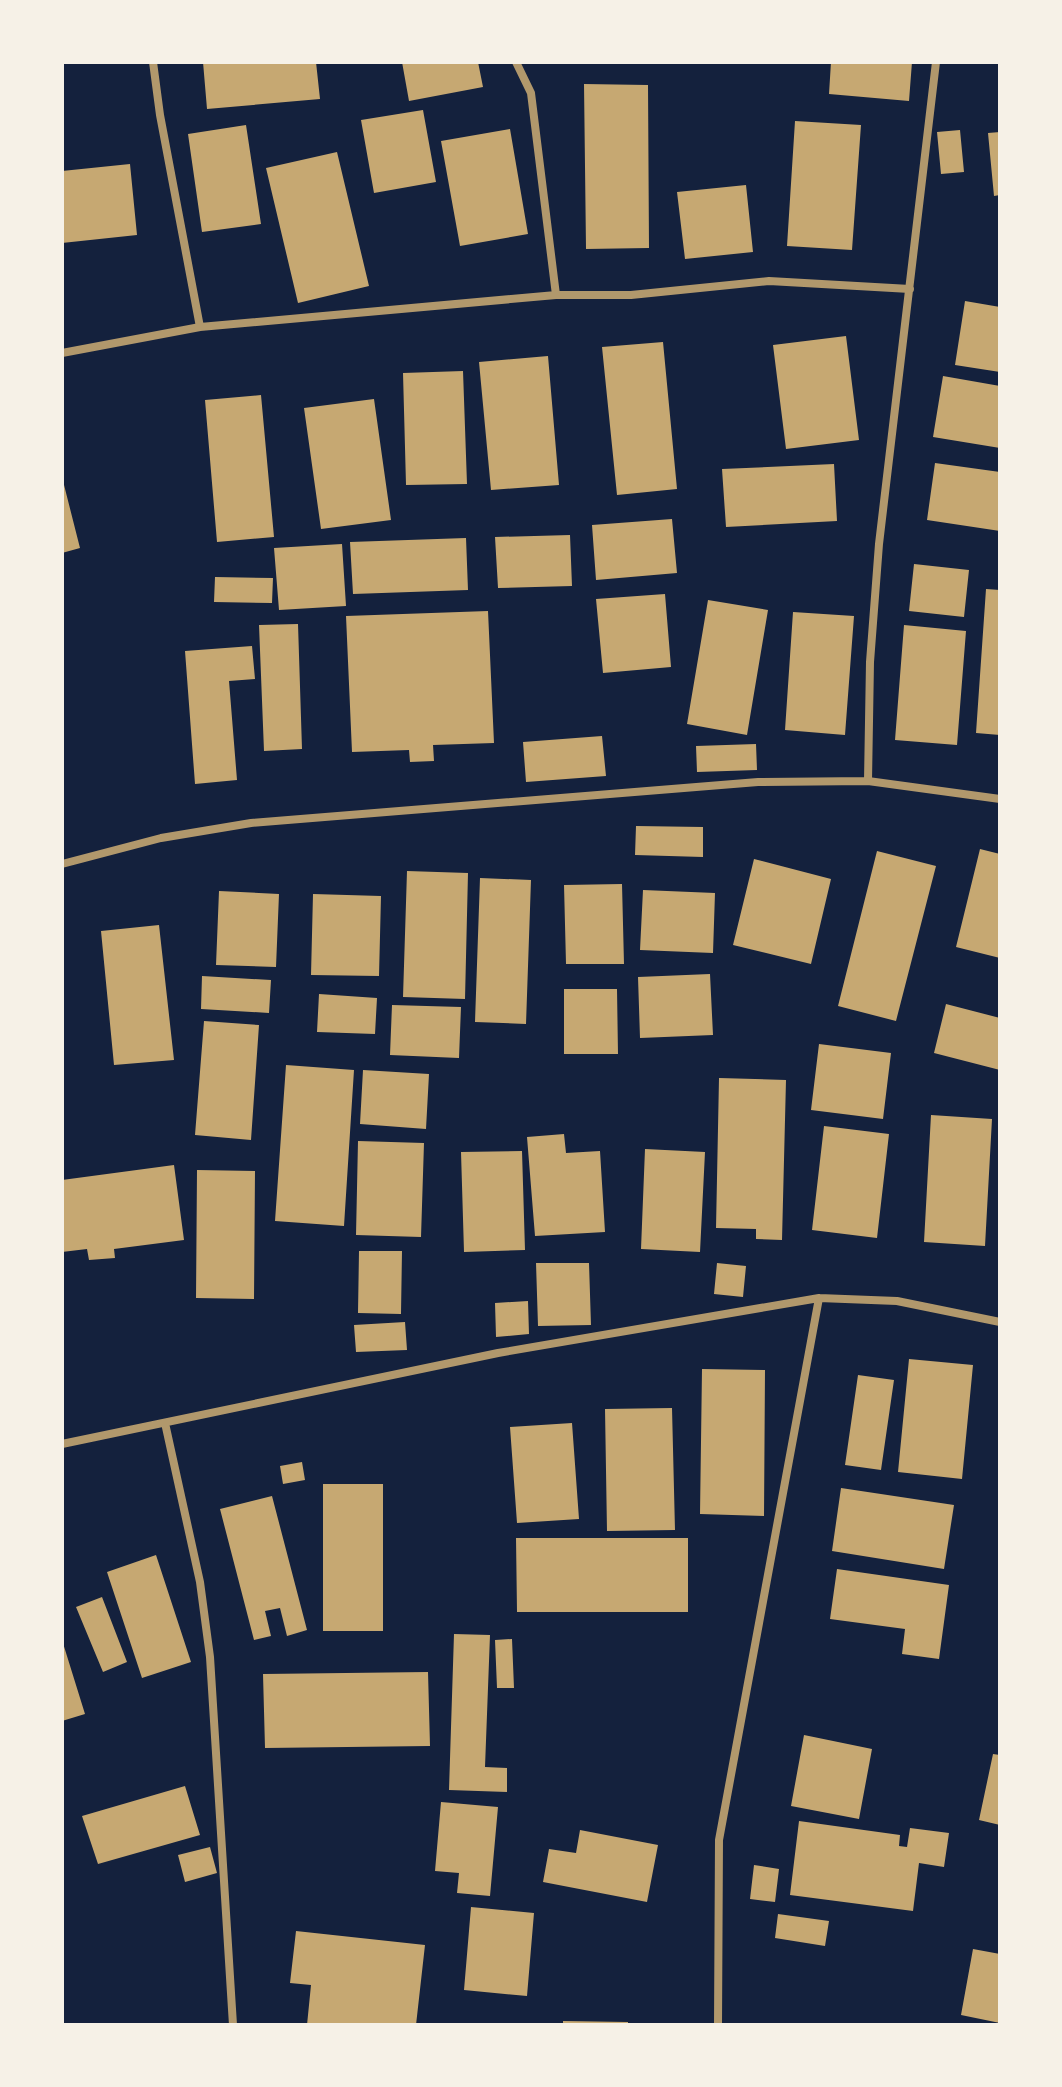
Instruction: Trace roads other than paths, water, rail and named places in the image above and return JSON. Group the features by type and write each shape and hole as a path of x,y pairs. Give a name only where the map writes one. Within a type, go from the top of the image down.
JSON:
{"street":[{"path":"153,62 200,327"},
{"path":"516,62 531,93 556,295"},
{"path":"868,781 870,662 879,544 936,62"},
{"path":"62,353 200,327 556,295 631,295 769,281 910,289"},
{"path":"62,864 161,838 251,823 758,782 868,781 1000,799"},
{"path":"62,1444 498,1353 819,1298 897,1301 1000,1322"},
{"path":"718,2025 719,1840 819,1298"},
{"path":"165,1423 200,1582 210,1657 233,2025"}]}
